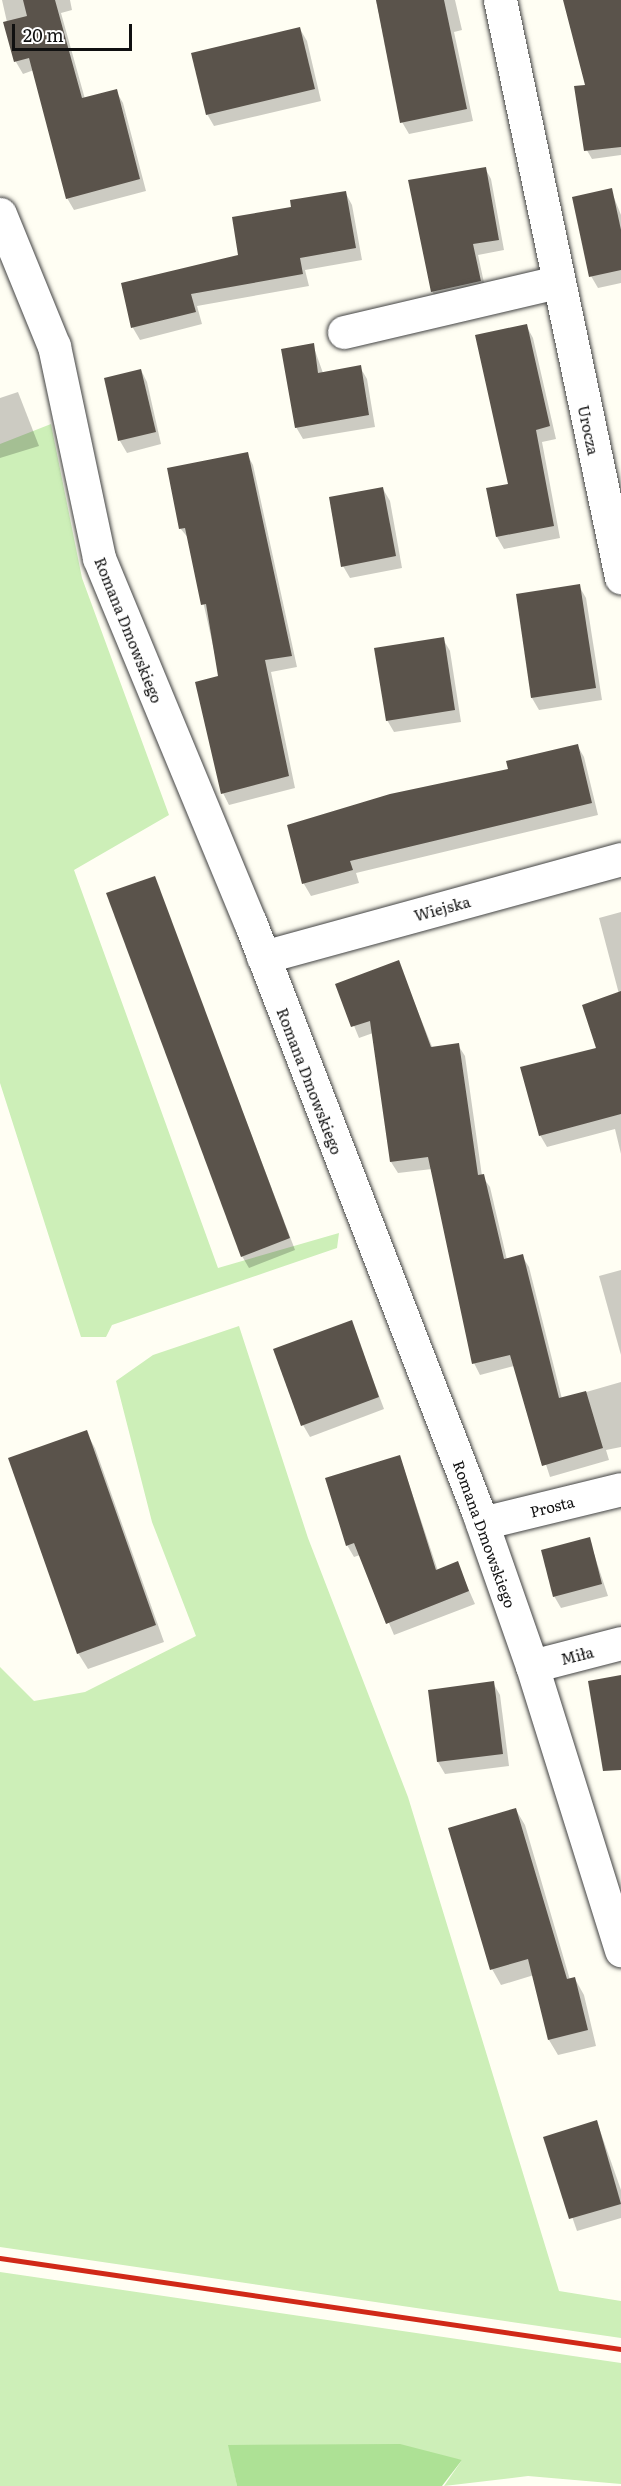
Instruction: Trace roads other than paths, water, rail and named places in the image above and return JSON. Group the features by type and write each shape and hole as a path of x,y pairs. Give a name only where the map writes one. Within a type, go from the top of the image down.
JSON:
{"street":[{"name":"Urocza","path":"500,0 621,577"},
{"name":"Romana Dmowskiego","path":"0,214 54,346 99,558 263,957 482,1523 532,1666 619,1938"},
{"path":"344,332 558,282"},
{"name":"Wiejska","path":"263,957 621,859"},
{"name":"Prosta","path":"482,1523 621,1489"},
{"name":"Miła","path":"532,1666 621,1643"}],"railway":[{"path":"0,2258 621,2349"}]}
